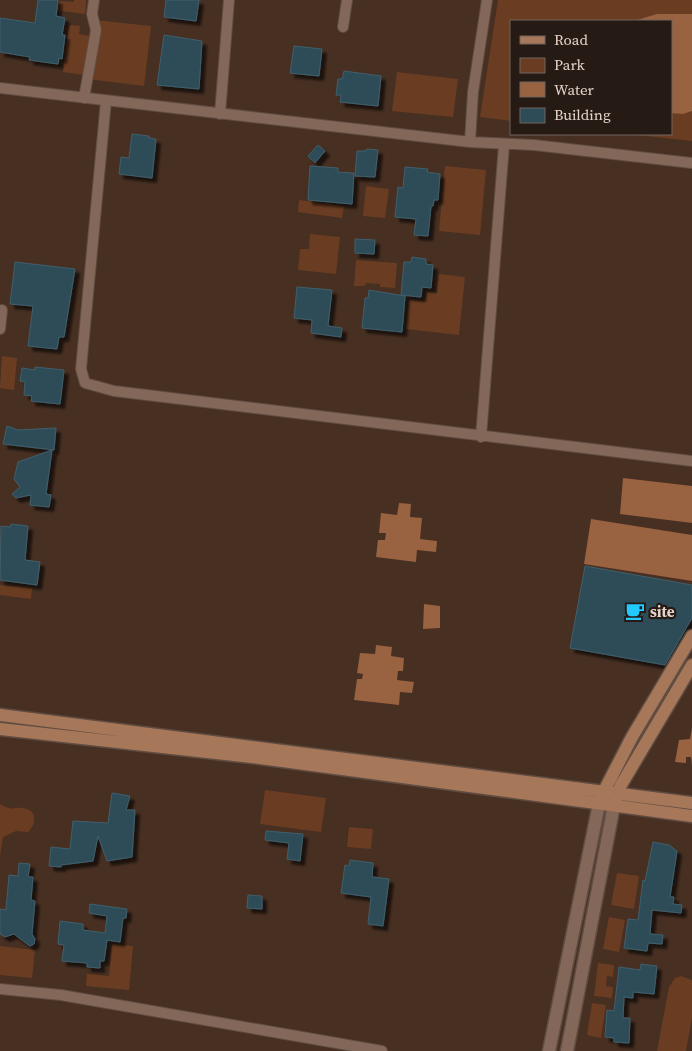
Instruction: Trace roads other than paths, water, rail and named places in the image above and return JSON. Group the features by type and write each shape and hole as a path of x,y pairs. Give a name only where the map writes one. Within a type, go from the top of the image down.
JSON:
{"main road":[{"path":"599,804 603,790 692,636"},
{"path":"616,799 692,665"},
{"path":"0,715 603,790 616,799 692,816"},
{"path":"0,729 260,758 599,804 616,799 692,803"}],"street":[{"path":"84,98 96,30 92,14 94,0"},
{"path":"220,114 229,0"},
{"path":"343,27 346,0"},
{"path":"470,142 473,92 487,0"},
{"path":"0,88 470,142 534,145 692,163"},
{"path":"106,101 81,369 85,383 114,392 692,461"},
{"path":"481,437 504,144"},
{"path":"0,329 2,310"},
{"path":"567,1051 616,799"},
{"path":"549,1051 599,804"},
{"path":"0,989 61,995 382,1051"}],"water":[{"path":"657,14 692,14 692,111 683,114 672,113 672,20 637,20"},
{"path":"623,478 692,486 692,523 620,514"},
{"path":"399,503 411,504 410,517 422,518 420,539 437,541 436,552 417,550 416,562 376,557 378,540 385,540 386,533 379,533 381,513 397,515"},
{"path":"591,519 692,535 692,581 584,564"},
{"path":"424,604 440,606 440,628 423,629"},
{"path":"376,645 392,647 391,656 404,658 403,671 398,671 397,680 414,682 412,693 400,692 399,705 354,700 357,679 362,679 363,674 357,673 360,653 375,654"},
{"path":"692,728 692,766 691,757 686,757 686,763 675,762 679,740 690,739"}],"place":[{"name":"site","path":"635,611"}]}
